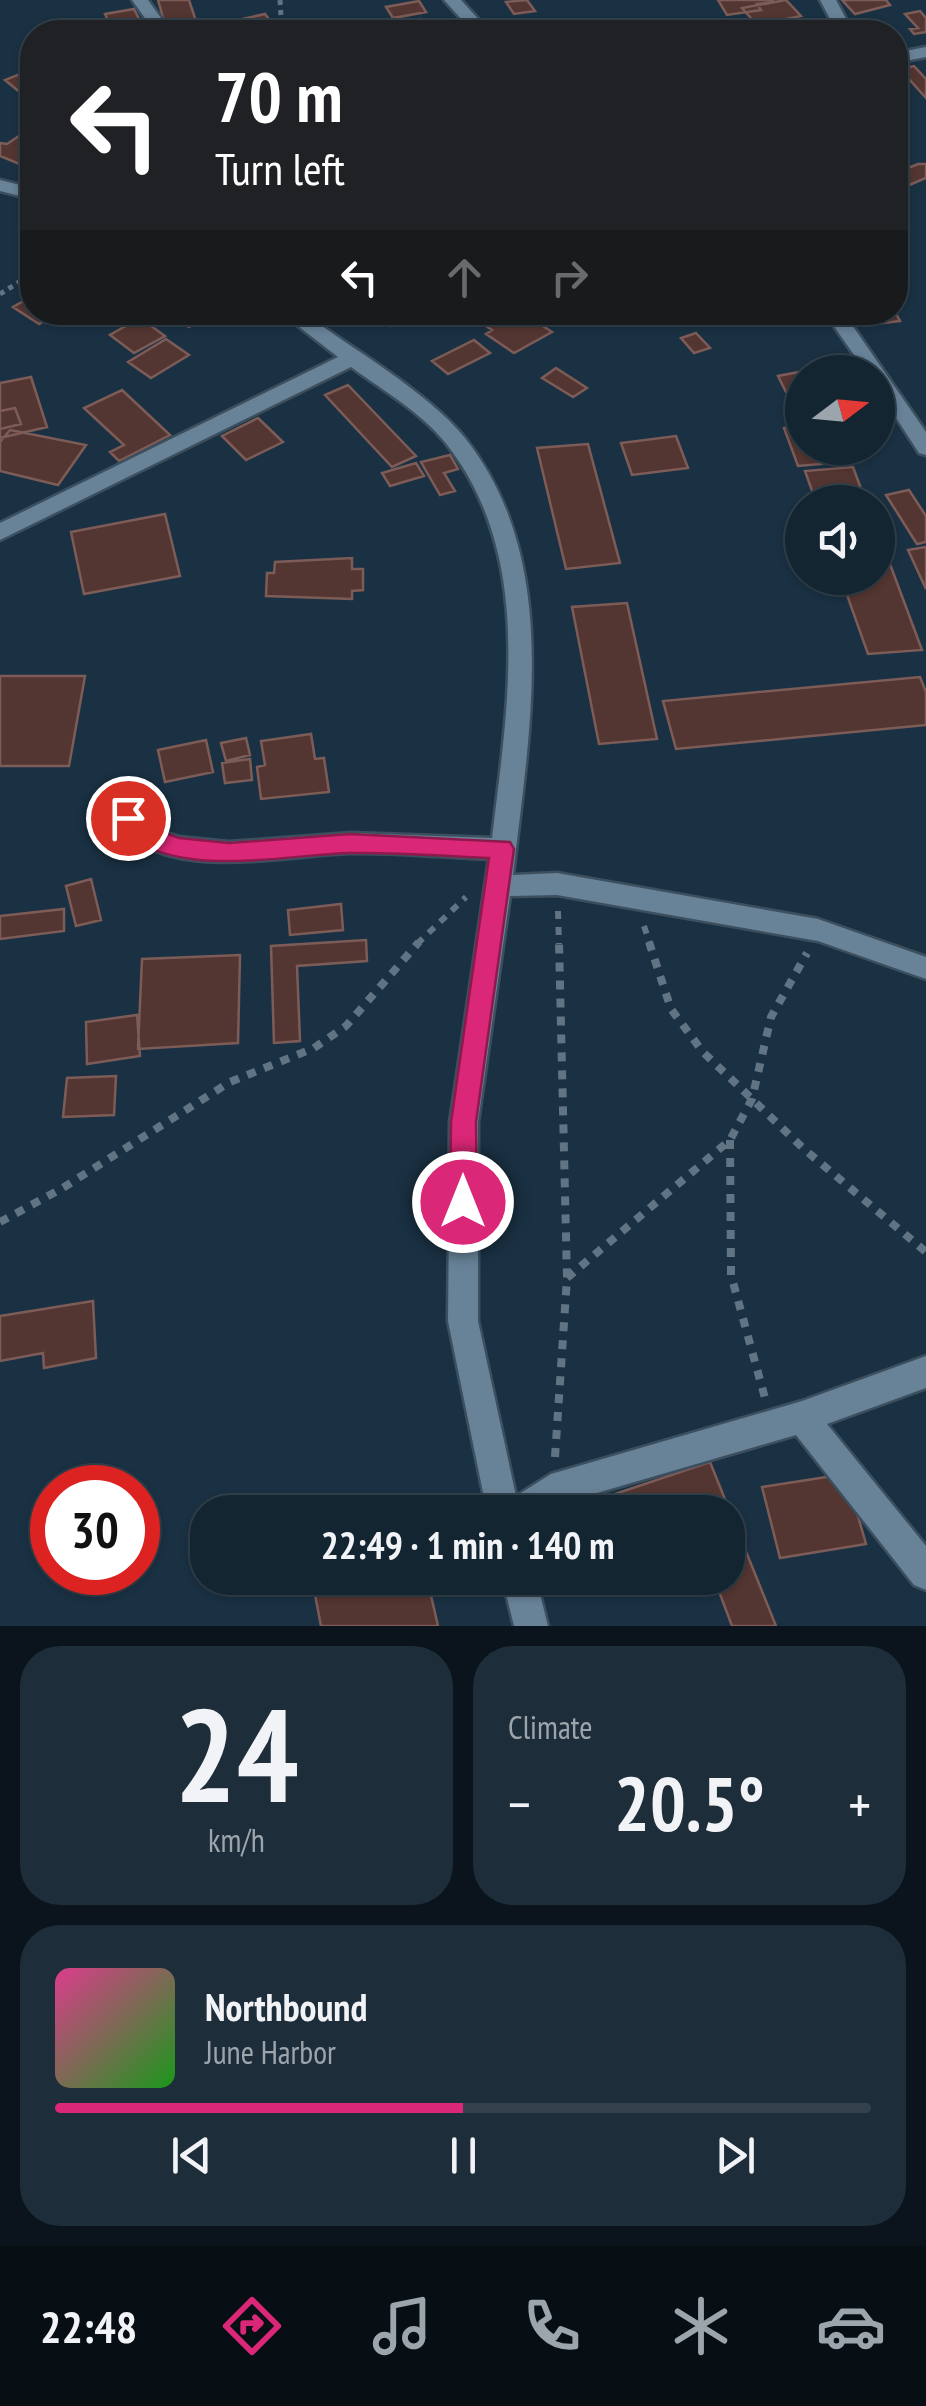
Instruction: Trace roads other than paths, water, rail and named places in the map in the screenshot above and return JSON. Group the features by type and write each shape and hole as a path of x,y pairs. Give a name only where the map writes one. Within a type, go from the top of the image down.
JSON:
{"street":[{"path":"452,0 471,20"},
{"path":"308,325 429,414 457,442 478,474 503,532 522,629 517,731 464,1122 463,1321 499,1495"},
{"path":"842,325 864,355"},
{"path":"0,532 354,357"},
{"path":"895,401 926,448"},
{"path":"128,818 148,837 178,848 229,852 350,843 818,930 926,968"},
{"path":"544,1495 788,1420 926,1372"},
{"path":"788,1420 926,1573"},
{"path":"523,1595 531,1626"}]}
